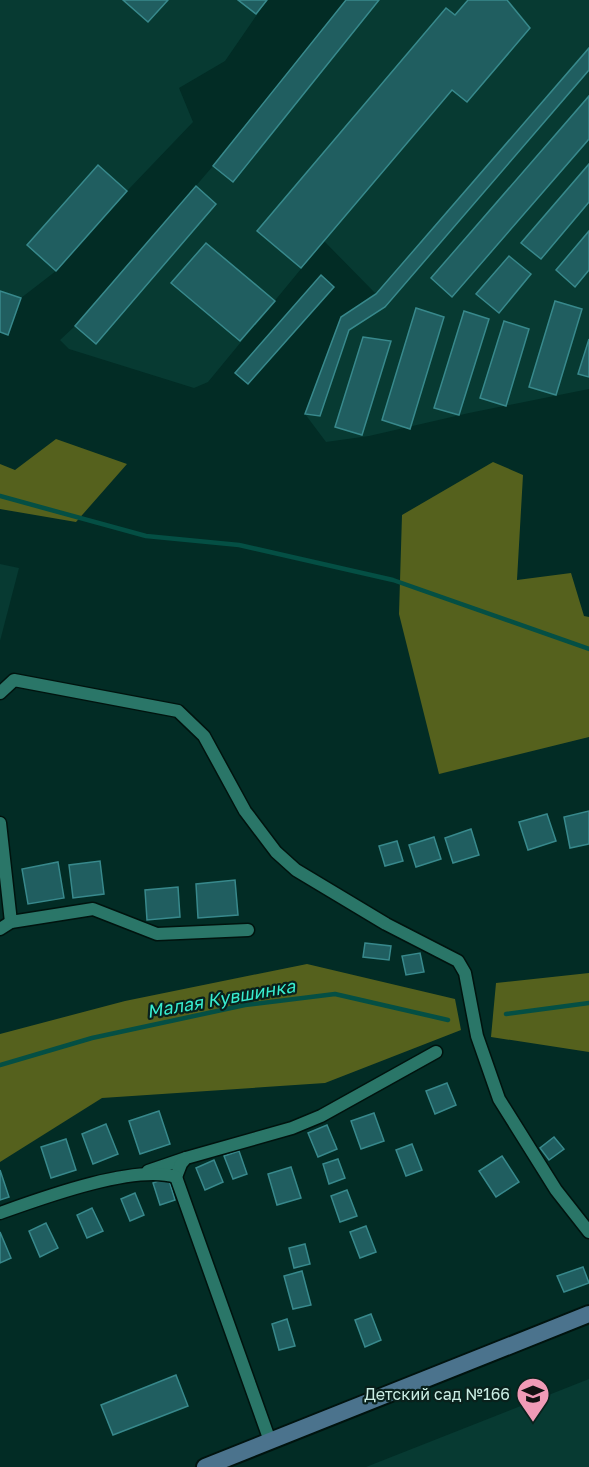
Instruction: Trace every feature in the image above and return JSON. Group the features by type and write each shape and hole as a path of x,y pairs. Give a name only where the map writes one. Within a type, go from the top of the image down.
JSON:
{"main road":[{"path":"205,1467 589,1314"}],"street":[{"path":"0,693 14,680 178,711 204,736 245,812 276,852 296,870 386,924 458,961 465,974 477,1036 499,1099 556,1190 589,1232"},
{"path":"0,823 6,926 93,909 157,934 248,930"},
{"path":"0,1213 106,1180 139,1174 292,1128 321,1116 436,1052"},
{"path":"186,1158 176,1177 270,1441"},
{"path":"139,1174 166,1174 176,1177"}],"shaded area":[{"path":"0,0 267,0 225,61 179,88 193,122 127,191 56,271 21,298 8,335 0,332"},
{"path":"346,0 589,0 589,389 369,436 326,442 305,414 341,317 375,293 324,241 208,382 194,388 69,349 60,340 75,326 213,166"},
{"path":"0,564 19,568 0,641"},
{"name":"Детский сад №166","path":"589,1379 589,1467 366,1467"}],"green space":[{"path":"56,439 127,464 76,522 0,509 0,464 15,470"},
{"path":"493,462 523,475 517,580 571,573 584,616 589,617 589,737 439,774 399,614 402,515"},
{"path":"307,964 455,999 461,1030 325,1083 102,1098 0,1162 0,1034 125,1001"},
{"path":"589,973 589,1052 491,1037 496,983"}],"building":[{"path":"123,0 168,0 148,22"},
{"path":"238,0 267,0 256,14"},
{"path":"346,0 379,0 233,182 213,166"},
{"path":"468,0 507,0 530,28 467,102 452,90 301,268 257,231 446,8 455,15"},
{"path":"589,48 589,70 385,307 349,330 320,416 305,414 341,317 376,294"},
{"path":"589,96 589,139 452,297 431,278"},
{"path":"589,164 589,202 541,259 521,243"},
{"path":"98,165 127,191 56,271 27,245"},
{"path":"196,186 216,204 96,344 75,326"},
{"path":"589,231 589,270 575,287 556,270"},
{"path":"206,243 275,301 240,341 171,283"},
{"path":"509,256 531,274 499,313 476,294"},
{"path":"321,275 334,287 248,384 235,373"},
{"path":"0,291 21,298 8,335 0,332"},
{"path":"555,301 582,309 556,395 529,387"},
{"path":"416,308 444,317 410,429 382,420"},
{"path":"464,311 489,319 459,415 434,408"},
{"path":"504,321 529,329 506,406 480,398"},
{"path":"363,337 391,341 362,435 335,427"},
{"path":"589,339 589,377 578,374"},
{"path":"589,811 589,844 570,848 564,817"},
{"path":"547,814 556,841 528,850 519,822"},
{"path":"471,829 479,855 453,863 445,838"},
{"path":"434,837 441,859 416,867 409,845"},
{"path":"397,841 403,861 385,866 379,846"},
{"path":"100,861 104,894 73,898 69,865"},
{"path":"58,862 64,898 28,904 22,869"},
{"path":"235,880 238,915 198,918 196,884"},
{"path":"178,887 180,917 147,920 145,890"},
{"path":"365,943 391,946 389,960 363,957"},
{"path":"420,953 424,972 406,975 402,956"},
{"path":"447,1083 456,1105 435,1114 426,1091"},
{"path":"159,1111 170,1144 140,1154 129,1121"},
{"path":"374,1113 384,1141 361,1149 351,1121"},
{"path":"106,1124 118,1154 93,1164 82,1134"},
{"path":"327,1125 337,1149 318,1157 308,1133"},
{"path":"554,1137 564,1149 549,1160 540,1148"},
{"path":"66,1139 76,1170 51,1178 41,1147"},
{"path":"412,1144 422,1170 406,1176 396,1150"},
{"path":"239,1151 247,1174 233,1179 224,1156"},
{"path":"502,1156 519,1182 496,1197 479,1171"},
{"path":"338,1159 345,1178 329,1184 323,1164"},
{"path":"214,1160 223,1182 205,1190 196,1168"},
{"path":"291,1167 301,1198 277,1205 268,1174"},
{"path":"0,1170 9,1197 0,1200"},
{"path":"168,1177 175,1200 160,1205 153,1183"},
{"path":"347,1190 357,1216 340,1222 331,1196"},
{"path":"135,1193 144,1215 130,1221 121,1199"},
{"path":"92,1208 103,1231 87,1238 77,1215"},
{"path":"46,1223 58,1248 40,1257 29,1231"},
{"path":"366,1226 376,1252 360,1258 350,1232"},
{"path":"0,1232 11,1258 0,1263"},
{"path":"305,1244 310,1264 294,1268 289,1248"},
{"path":"583,1267 589,1283 564,1292 557,1276"},
{"path":"302,1271 311,1305 293,1309 284,1276"},
{"path":"371,1314 381,1340 365,1347 355,1320"},
{"path":"287,1319 295,1346 279,1350 272,1324"},
{"path":"176,1375 188,1406 113,1435 101,1405"}],"waterway":[{"path":"0,496 146,536 239,545 393,580 589,649"},
{"name":"Малая Кувшинка","path":"0,1065 92,1038 245,1005 335,994 448,1020"},
{"name":"Малая Кувшинка","path":"506,1014 589,1003"}],"place":[{"name":"Детский сад №166","path":"533,1423"}]}
